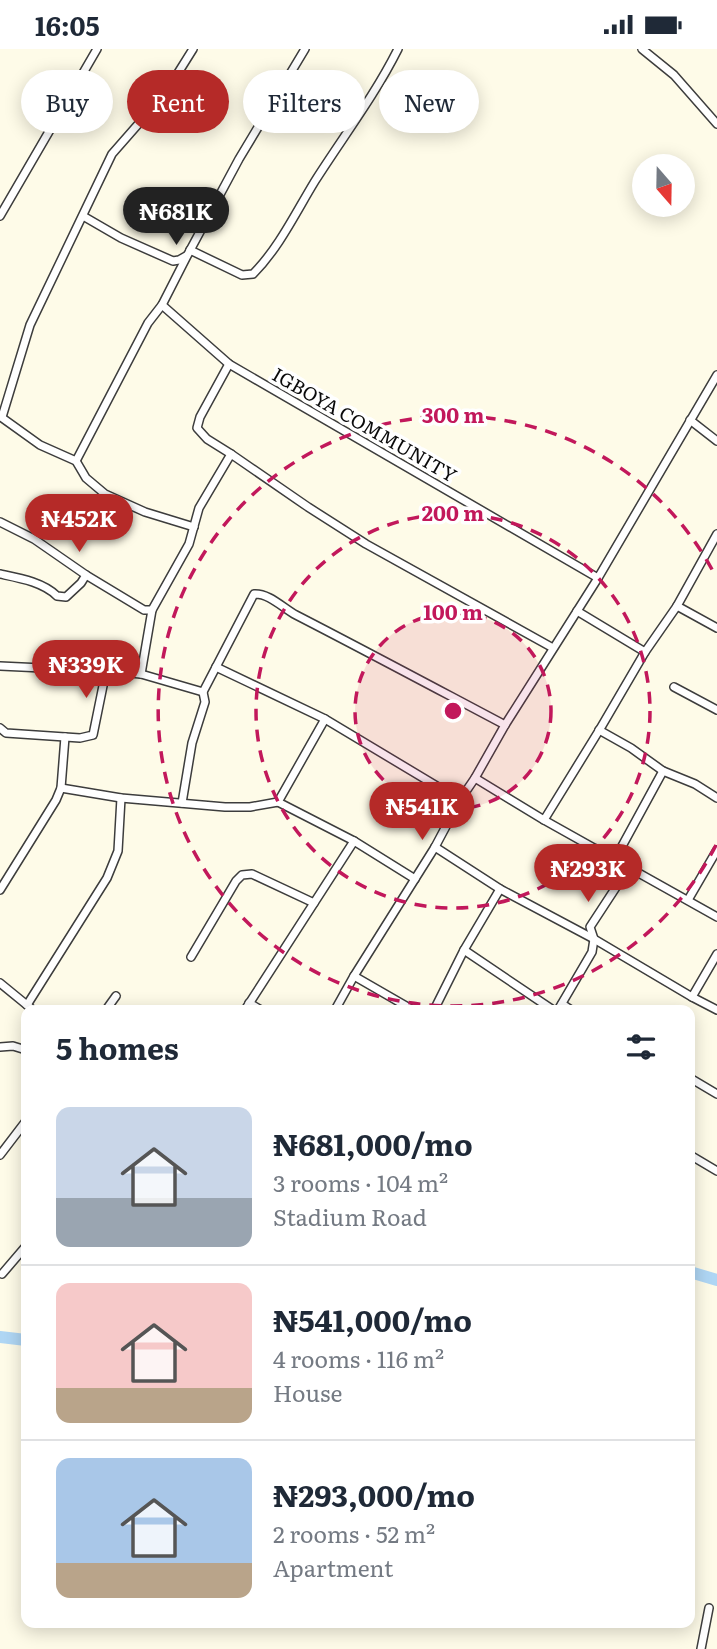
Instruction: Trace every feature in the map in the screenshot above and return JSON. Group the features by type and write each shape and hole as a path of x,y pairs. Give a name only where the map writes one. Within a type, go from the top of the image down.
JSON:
{"street":[{"path":"0,216 97,49"},
{"path":"193,49 155,105 112,154 30,325 1,417 40,445 76,461 86,478 105,494 145,512 194,527"},
{"path":"76,461 148,323 163,305 239,159 305,49"},
{"path":"188,253 242,275 253,274 290,224 398,49"},
{"path":"642,49 674,75 717,124"},
{"path":"83,216 121,238 173,261 188,253"},
{"name":"IGBOYA COMMUNITY","path":"163,305 229,364 598,578"},
{"path":"229,364 200,417 197,428 207,439 366,544 553,648"},
{"path":"338,1005 435,847 505,725 598,578 717,375"},
{"path":"690,420 717,441"},
{"path":"141,674 152,610 189,544 199,508 231,454"},
{"path":"0,521 144,610 152,610"},
{"path":"544,820 645,652 677,606 717,534"},
{"path":"0,574 41,585 57,596 66,597 86,575"},
{"path":"182,803 192,743 205,702 204,692 254,594 262,594 505,725"},
{"path":"677,606 717,628"},
{"path":"577,611 645,652"},
{"path":"0,666 141,674 204,692"},
{"path":"216,667 325,719 460,800"},
{"path":"0,728 6,733 80,738 93,735 106,671"},
{"path":"674,687 717,710"},
{"path":"278,802 325,719"},
{"path":"599,730 631,748 663,771 695,784 717,798"},
{"path":"0,890 56,800 61,788 65,737"},
{"path":"559,1005 592,952 594,939 590,927 624,875 621,848 663,771"},
{"path":"475,778 717,917"},
{"path":"61,788 121,798 225,807 250,807 278,802 354,841 415,879"},
{"path":"32,1005 107,878 118,851 121,798"},
{"path":"248,1005 354,841"},
{"path":"435,847 500,889 594,939 717,1010"},
{"path":"688,900 717,850"},
{"path":"191,957 242,875 252,874 313,903"},
{"path":"436,1005 464,950 500,889"},
{"path":"464,950 552,1005"},
{"path":"692,997 717,954"},
{"path":"354,976 405,1005"},
{"path":"0,983 26,1005"},
{"path":"110,1005 116,996"},
{"path":"0,1047 21,1048"},
{"path":"695,1081 717,1094"},
{"path":"0,1155 21,1128"},
{"path":"695,1158 717,1171"},
{"path":"2,1274 21,1252"},
{"path":"701,1649 709,1608"}],"waterway":[{"path":"695,1273 717,1280"},
{"path":"0,1337 21,1339"}]}
